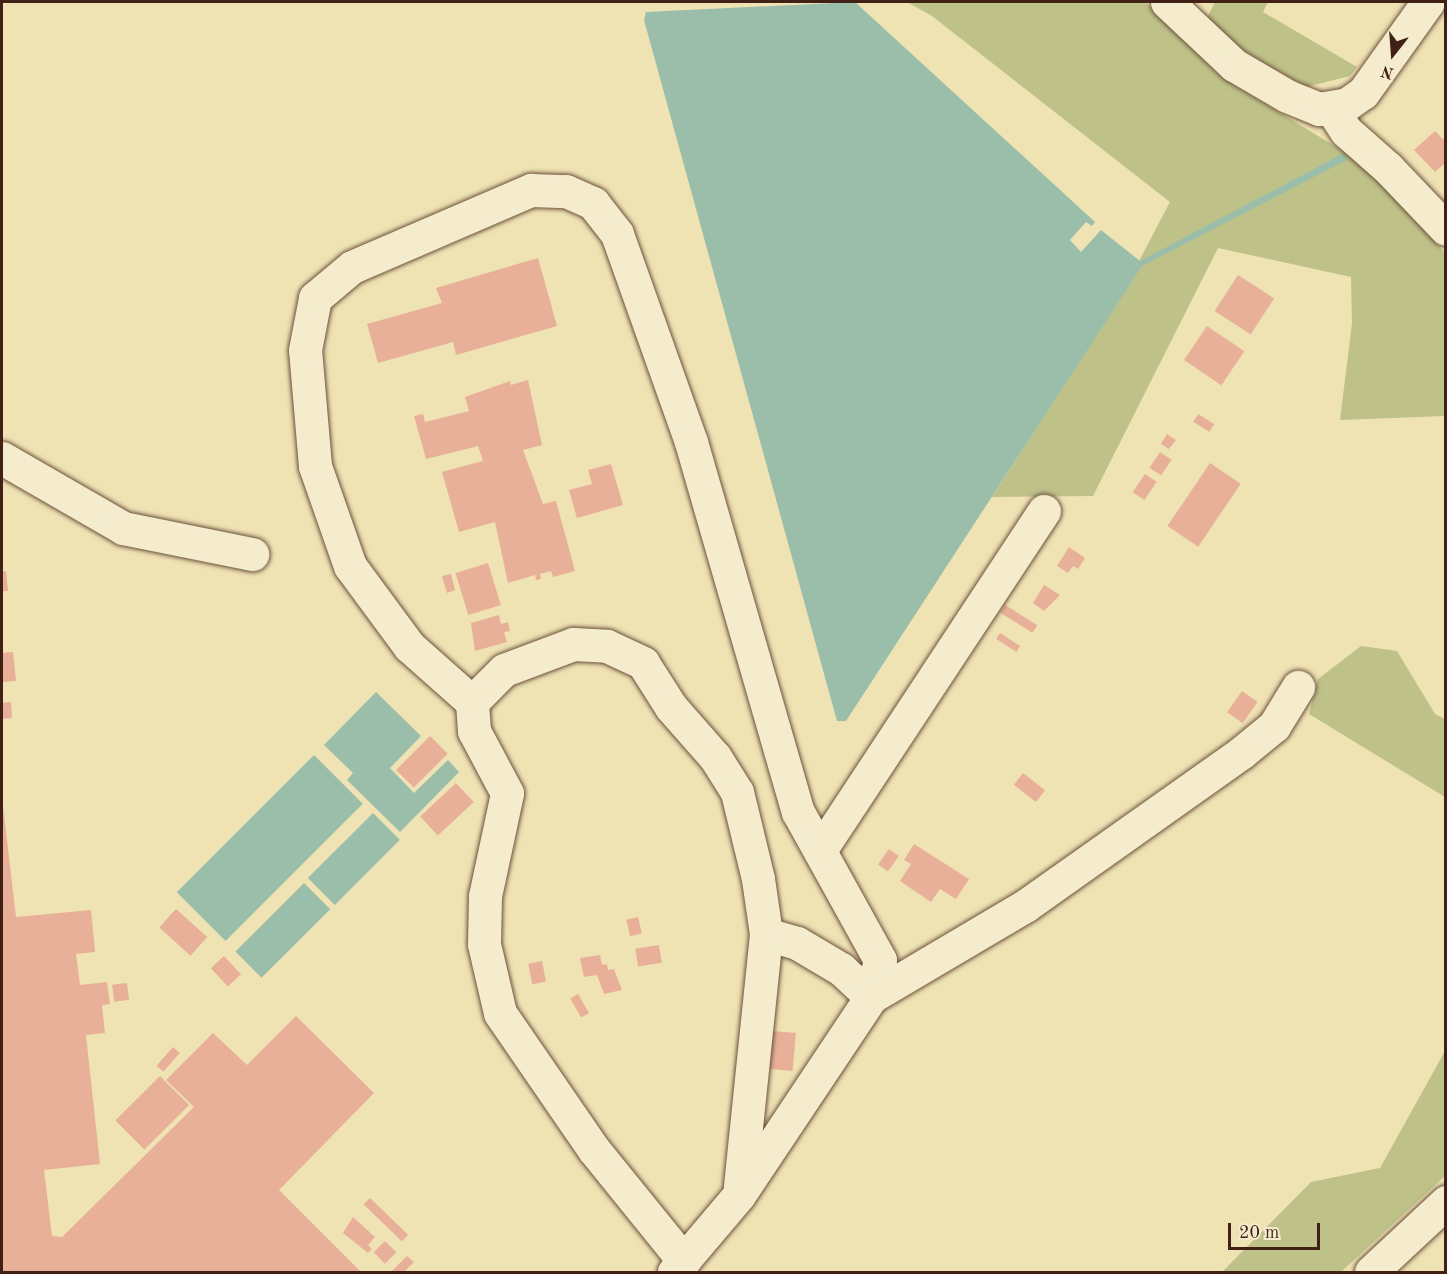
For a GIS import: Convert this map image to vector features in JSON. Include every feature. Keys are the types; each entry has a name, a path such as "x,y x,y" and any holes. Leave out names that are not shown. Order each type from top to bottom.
{"street":[{"path":"1167,2 1234,66 1304,104 1331,108 1347,104 1362,93 1428,2"},
{"path":"1331,108 1346,131 1388,168 1446,229"},
{"path":"531,190 566,191 593,203 617,234 691,442 798,812 821,849 880,960 871,997 739,1195 679,1266 594,1150 500,1013 484,944 485,905 507,793 474,731 472,702 409,646 350,566 315,466 305,350 315,298 352,267 531,190"},
{"path":"2,458 123,528 252,554"},
{"path":"821,849 1044,511"},
{"path":"472,702 504,670 573,645 607,646 643,663 671,707 716,757 737,792 758,879 766,934 739,1195"},
{"path":"871,997 1025,906 1241,753 1274,726 1298,687"},
{"path":"766,934 798,943 841,969 871,997"},
{"path":"1371,1272 1446,1202"}],"green space":[{"path":"907,2 1145,2 1221,77 1371,168 1445,253 1445,416 1340,420 1352,323 1351,277 1218,248 1093,496 992,497 1141,266 1139,261 1170,202 932,16"},
{"path":"1215,2 1268,2 1263,12 1357,67 1350,76 1306,87 1237,47 1207,18"},
{"path":"1361,646 1397,651 1435,714 1445,719 1445,797 1309,714 1318,679"},
{"path":"1445,1051 1445,1176 1341,1272 1222,1272 1311,1182 1380,1168"}],"shaded area":[{"path":"855,2 1095,222 1092,226 1086,222 1070,240 1081,252 1101,230 1140,261 1344,153 1347,160 1142,266 846,721 837,721 644,20 646,12"},
{"path":"376,692 421,736 390,768 414,793 448,760 459,772 400,832 347,780 353,773 324,745"},
{"path":"314,755 363,804 226,941 177,892"},
{"path":"373,813 400,840 335,905 308,878"},
{"path":"304,883 330,909 262,978 235,952"}],"building":[{"path":"1435,131 1446,142 1446,162 1435,172 1414,150"},
{"path":"538,258 557,326 456,355 453,342 378,363 367,324 442,303 436,288"},
{"path":"1238,275 1274,298 1251,334 1215,311"},
{"path":"1207,326 1244,351 1221,385 1184,360"},
{"path":"528,380 542,445 523,450 543,504 556,501 575,571 553,577 551,571 540,574 541,579 536,580 535,575 508,583 495,522 459,532 442,472 483,461 478,446 426,459 414,416 423,414 425,422 469,411 465,397 510,381 511,385"},
{"path":"1198,414 1214,424 1209,432 1193,422"},
{"path":"1167,434 1176,440 1169,449 1161,444"},
{"path":"1160,452 1172,460 1161,476 1149,468"},
{"path":"1210,463 1241,484 1198,547 1168,526"},
{"path":"611,464 623,505 577,518 569,490 592,484 588,470"},
{"path":"1145,474 1157,482 1144,500 1133,492"},
{"path":"1069,547 1085,558 1078,569 1073,566 1068,573 1057,566"},
{"path":"488,563 501,605 468,615 455,573"},
{"path":"6,571 8,591 2,591 2,572"},
{"path":"451,574 455,590 447,593 442,576"},
{"path":"1044,585 1060,595 1044,611 1033,603"},
{"path":"1005,605 1037,625 1032,633 1000,613"},
{"path":"499,615 501,624 508,622 510,631 504,632 507,642 475,651 471,623"},
{"path":"1000,633 1020,646 1016,652 996,639"},
{"path":"13,652 16,681 2,682 2,653"},
{"path":"1242,691 1258,702 1243,723 1227,712"},
{"path":"11,702 12,718 2,719 2,703"},
{"path":"430,736 448,754 414,788 396,770"},
{"path":"1023,773 1045,790 1036,802 1014,785"},
{"path":"456,783 474,802 438,835 420,816"},
{"path":"2,797 16,917 91,910 95,952 76,954 80,985 107,982 110,1004 102,1005 105,1033 86,1035 100,1164 44,1170 52,1236 62,1237 194,1107 166,1080 213,1033 247,1065 296,1016 374,1093 279,1190 361,1272 2,1272"},
{"path":"914,844 969,879 956,899 940,889 931,902 900,881 911,864 904,860"},
{"path":"889,849 899,856 888,871 878,865"},
{"path":"176,909 207,937 190,956 159,928"},
{"path":"638,917 642,934 630,936 626,920"},
{"path":"659,945 662,963 638,967 635,949"},
{"path":"600,955 602,965 607,964 608,970 614,969 622,990 604,994 597,975 584,977 580,958"},
{"path":"224,956 241,974 228,987 211,968"},
{"path":"542,961 546,982 532,984 528,964"},
{"path":"127,983 129,1000 114,1002 112,985"},
{"path":"578,994 589,1013 581,1018 570,998"},
{"path":"772,1031 796,1033 793,1071 769,1069"},
{"path":"173,1047 180,1053 163,1072 157,1066"},
{"path":"160,1076 189,1105 144,1150 115,1121"},
{"path":"370,1198 408,1235 402,1241 364,1204"},
{"path":"353,1217 375,1237 368,1245 372,1249 368,1253 343,1233"},
{"path":"385,1241 396,1252 385,1264 374,1252"},
{"path":"407,1256 414,1262 404,1272 391,1272"}]}
